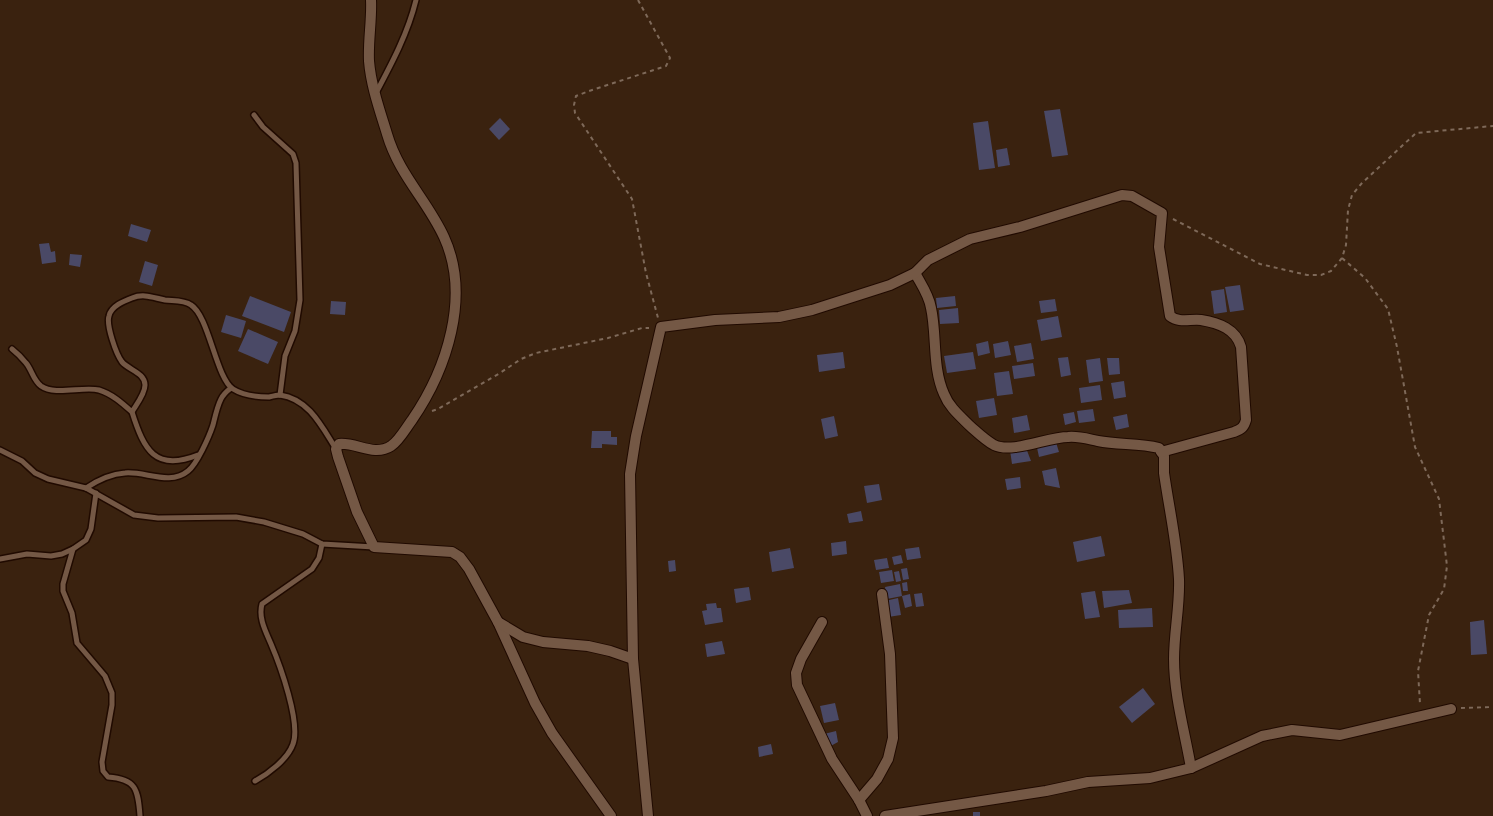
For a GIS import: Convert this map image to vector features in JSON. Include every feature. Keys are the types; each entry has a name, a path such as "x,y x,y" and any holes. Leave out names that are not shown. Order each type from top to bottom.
{"street":[{"path":"370,0 369,62 375,95 393,150 401,167 445,238 454,268 456,298 448,346 429,391 415,414 391,446 381,450 371,450 348,443 339,444 336,449 356,512 374,547 452,552 460,557 469,569 498,622 535,703 552,733 611,816"},
{"path":"648,816 633,660 630,474 636,436 661,327 715,320 779,317 812,310 869,293 915,273 928,260 970,239 1030,224 1122,195 1132,196 1162,213 1159,247 1170,316 1175,320 1200,320 1232,331 1238,338 1241,347 1245,426 1241,430 1161,452"},
{"path":"915,273 931,307 938,372 943,393 951,407 982,437 996,446 1008,447 1071,436 1099,441 1148,445 1159,448 1164,456 1165,480 1179,578 1179,611 1174,653 1176,685 1192,768"},
{"path":"859,800 877,779 888,759 894,738 890,654 882,594"},
{"path":"498,622 523,637 543,642 588,646 610,651 633,660"},
{"path":"822,622 796,673 797,685 832,759 859,800 867,816"},
{"path":"885,816 1046,791 1088,782 1150,778 1192,768 1262,736 1292,730 1340,735 1451,709"}],"lane":[{"path":"375,95 398,52 413,15 416,0"},
{"path":"254,116 263,128 293,154 296,163 300,307 295,331 285,356 280,396"},
{"path":"132,412 145,389 144,379 128,368 117,354 108,316 113,309 135,297 146,295 191,304 199,314 230,388 251,396 280,396 298,402 312,413 336,449"},
{"path":"12,349 27,364 34,377 42,386 54,390 89,388 100,390 112,396 132,412 139,435 151,453 171,462 182,461 198,455"},
{"path":"86,488 96,480 124,473 138,473 156,478 173,478 186,474 194,466 212,428 221,399 230,388"},
{"path":"0,450 22,462 35,473 48,479 86,488 134,515 158,518 209,516 245,519 264,522 303,534 322,544 374,547"},
{"path":"0,559 27,554 51,556 73,549 86,540 91,529 96,493"},
{"path":"255,781 271,772 283,759 293,745 295,729 284,676 263,624 260,610 262,604 312,569 319,558 322,544"},
{"path":"73,549 63,584 63,591 72,613 77,644 105,676 112,694 102,771 108,777 123,778 131,782 136,791 140,816"}],"path":[{"path":"415,414 438,409 500,374 521,359 536,353 608,338 642,328 661,327 646,273 632,199 575,113 574,104 576,96 588,91 666,66 670,58 638,0"},
{"path":"1162,213 1260,264 1307,275 1321,275 1331,271 1342,258 1346,245 1348,210 1352,195 1362,183 1416,133 1493,126"},
{"path":"1342,258 1365,278 1388,309 1397,346 1415,447 1439,499 1447,566 1444,589 1429,615 1418,671 1421,717"},
{"path":"1451,709 1493,707"}],"building":[{"path":"1060,109 1068,155 1052,157 1044,111"},
{"path":"500,118 510,129 499,140 489,129"},
{"path":"988,121 995,168 979,170 973,123"},
{"path":"1007,148 1010,165 998,167 996,150"},
{"path":"131,224 151,230 147,242 128,236"},
{"path":"49,243 51,252 55,251 56,262 42,264 39,244"},
{"path":"70,254 82,255 80,267 69,265"},
{"path":"145,261 158,265 152,286 139,282"},
{"path":"1240,285 1244,310 1230,312 1225,287"},
{"path":"1224,289 1227,312 1214,314 1211,291"},
{"path":"250,296 291,312 284,332 242,316"},
{"path":"955,296 956,306 937,308 936,298"},
{"path":"1055,299 1057,311 1041,313 1039,301"},
{"path":"331,301 346,302 345,315 330,314"},
{"path":"958,308 959,323 940,324 939,310"},
{"path":"226,315 246,321 241,338 221,332"},
{"path":"1058,316 1062,337 1041,341 1037,320"},
{"path":"248,329 278,342 268,364 238,351"},
{"path":"988,341 990,353 978,356 976,344"},
{"path":"1008,341 1011,355 995,358 993,344"},
{"path":"1031,343 1034,359 1017,362 1014,346"},
{"path":"843,352 845,368 819,372 817,355"},
{"path":"973,352 976,369 947,373 944,356"},
{"path":"1068,357 1071,375 1061,377 1058,358"},
{"path":"1100,358 1103,381 1089,383 1086,360"},
{"path":"1107,358 1119,358 1120,374 1109,375"},
{"path":"1033,363 1035,376 1014,379 1012,366"},
{"path":"1009,371 1013,394 997,396 994,373"},
{"path":"1124,381 1126,397 1114,399 1111,383"},
{"path":"1100,385 1102,400 1081,403 1079,388"},
{"path":"994,398 997,415 979,418 976,401"},
{"path":"1093,409 1095,421 1079,423 1077,411"},
{"path":"1074,412 1076,422 1065,425 1063,414"},
{"path":"1127,414 1129,427 1116,430 1113,417"},
{"path":"1027,415 1030,430 1014,433 1012,418"},
{"path":"834,416 838,436 825,439 821,419"},
{"path":"592,431 611,431 611,437 617,437 617,445 602,444 602,448 591,448"},
{"path":"1055,439 1059,452 1039,457 1036,443"},
{"path":"1026,448 1031,461 1012,464 1010,450"},
{"path":"1056,468 1060,488 1045,485 1042,471"},
{"path":"1020,477 1021,488 1007,490 1005,479"},
{"path":"879,484 882,500 867,503 864,486"},
{"path":"861,511 863,521 849,523 847,514"},
{"path":"1101,536 1105,556 1077,562 1073,542"},
{"path":"846,541 847,554 832,556 831,543"},
{"path":"919,547 921,558 907,560 905,549"},
{"path":"790,548 794,568 772,572 769,552"},
{"path":"901,555 903,563 894,565 892,557"},
{"path":"887,558 889,568 876,570 874,560"},
{"path":"675,560 676,571 669,572 668,561"},
{"path":"907,568 909,579 903,580 901,569"},
{"path":"892,570 894,581 881,583 879,572"},
{"path":"899,571 901,581 896,582 894,572"},
{"path":"907,582 908,591 903,591 902,583"},
{"path":"900,584 902,596 887,599 885,587"},
{"path":"749,587 751,600 736,603 734,589"},
{"path":"1129,590 1132,603 1104,608 1102,591"},
{"path":"1095,591 1100,617 1085,619 1081,593"},
{"path":"922,593 924,606 916,607 914,594"},
{"path":"910,594 912,606 905,608 902,596"},
{"path":"898,598 901,615 888,617 885,601"},
{"path":"716,603 717,608 721,608 723,622 705,625 702,611 707,610 706,604"},
{"path":"1152,608 1153,627 1119,628 1118,610"},
{"path":"1484,620 1487,654 1471,655 1470,622"},
{"path":"722,641 725,654 707,657 705,644"},
{"path":"1143,688 1155,704 1132,723 1119,707"},
{"path":"835,703 839,720 824,723 820,706"},
{"path":"836,731 838,742 827,748 824,734"},
{"path":"771,744 773,754 759,757 758,747"},
{"path":"973,812 980,812 980,816 973,816"}]}
